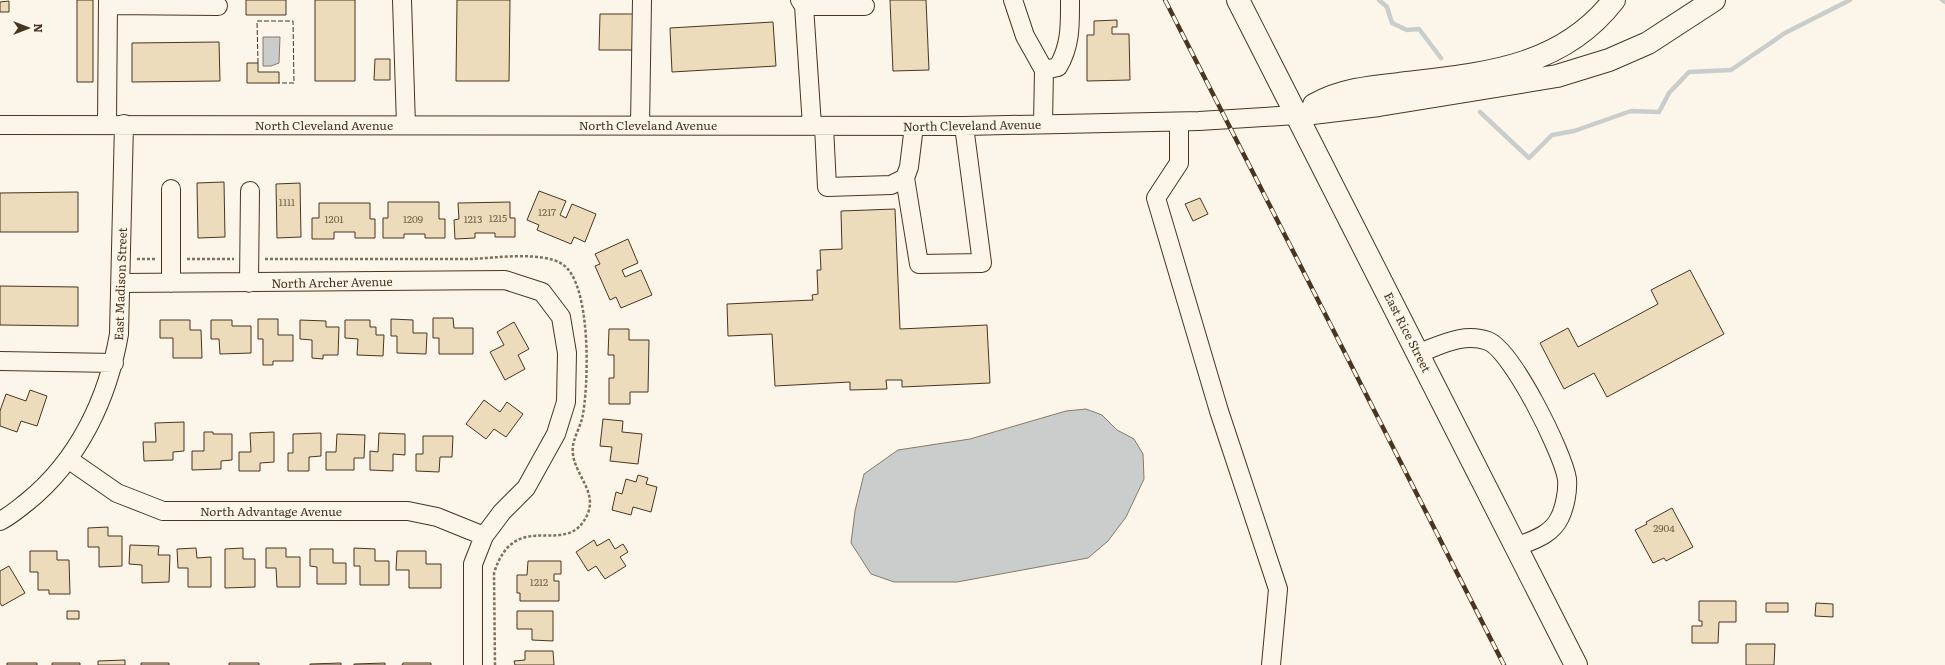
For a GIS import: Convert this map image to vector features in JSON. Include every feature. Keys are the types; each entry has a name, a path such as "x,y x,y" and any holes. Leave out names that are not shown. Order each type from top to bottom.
{"main road":[{"name":"East Rice Street","path":"1238,0 1419,353 1576,665"},
{"path":"1296,114 1324,99 1353,90 1491,71 1521,64 1551,52 1586,30 1604,13 1614,0"},
{"path":"1296,114 1387,104 1557,76 1609,60 1648,43 1714,0"}],"street":[{"path":"402,0 406,125"},
{"path":"640,125 642,0"},
{"path":"1013,0 1025,36 1044,70 1043,124"},
{"path":"1044,70 1058,67 1064,57 1070,36 1070,0"},
{"path":"108,3 218,6"},
{"name":"East Madison Street","path":"0,521 9,517 43,489 68,459 90,424 104,394 114,363 119,334 122,259 108,3"},
{"path":"865,6 802,3 827,187 891,184 905,178"},
{"name":"North Cleveland Avenue","path":"0,125 964,126 1179,122 1296,114"},
{"path":"1179,122 1179,163 1156,198 1219,412 1278,589 1271,665"},
{"path":"914,126 909,167 905,178 919,264 982,264 964,126"},
{"path":"171,188 171,283"},
{"path":"249,283 250,191"},
{"name":"North Archer Avenue","path":"121,283 505,280 542,292 561,317 567,353 566,402 556,434 526,488 502,512 484,536"},
{"path":"1419,353 1461,338 1474,338 1490,341 1503,352 1522,378 1562,461 1567,479 1566,495 1561,517 1554,527 1540,538 1516,547"},
{"path":"0,361 114,363"},
{"name":"North Advantage Avenue","path":"68,459 117,492 163,510 408,511 437,517 484,536"},
{"path":"473,665 473,564 484,536"}],"path":[{"path":"122,259 492,258 527,256 548,258 563,264 575,278 584,308 588,354 584,408 582,420 574,443 572,458 587,487 590,505 579,526 571,531 558,536 538,535 517,539 507,547 498,559 494,573 495,665"}],"shaded area":[{"path":"263,37 280,37 279,63 271,66 263,66"},
{"path":"1086,409 1102,415 1117,430 1134,439 1143,454 1144,479 1126,517 1108,541 1088,558 957,582 894,582 871,574 851,543 855,511 864,474 898,450 970,439 1066,411"}],"building":[{"path":"77,0 93,0 93,82 77,82"},
{"path":"246,0 286,0 286,15 246,15"},
{"path":"315,0 355,0 355,81 315,81"},
{"path":"457,0 510,0 509,81 456,81"},
{"path":"890,0 926,0 929,70 893,71"},
{"path":"9,1 9,12 0,12 0,2"},
{"path":"600,14 637,14 636,50 599,50"},
{"path":"1117,20 1117,27 1112,27 1112,34 1129,34 1130,80 1087,81 1087,35 1094,35 1094,21"},
{"path":"773,22 776,66 672,72 670,28"},
{"path":"219,42 220,81 132,82 132,43"},
{"path":"375,59 390,59 390,80 374,80"},
{"path":"247,63 258,63 258,72 279,72 279,83 247,83"},
{"path":"224,182 225,237 198,238 197,183"},
{"path":"300,183 301,237 277,238 276,184"},
{"path":"539,191 566,201 560,215 566,218 572,204 596,214 585,242 574,237 571,244 537,230 539,225 527,220"},
{"path":"78,192 78,232 0,232 0,193"},
{"path":"1200,198 1208,214 1193,221 1185,204"},
{"path":"388,202 439,202 439,219 445,219 445,238 425,238 425,234 404,234 404,238 383,238 383,218 388,218"},
{"path":"510,202 510,218 515,218 515,237 495,237 495,233 475,233 475,238 455,239 454,220 459,219 458,203"},
{"path":"319,203 370,203 370,219 375,219 375,238 355,238 355,232 334,232 334,239 312,239 312,218 319,218"},
{"path":"895,209 900,329 987,325 990,383 902,387 902,380 886,380 887,389 850,390 850,382 775,386 772,334 728,336 727,304 813,300 812,295 818,294 817,270 821,270 820,250 842,249 841,211"},
{"path":"628,239 638,263 622,270 625,277 641,270 652,295 621,308 616,297 610,300 595,266 600,264 595,254"},
{"path":"1690,270 1724,334 1607,397 1594,373 1564,389 1540,343 1568,328 1578,347 1658,304 1651,290"},
{"path":"0,286 78,287 78,326 0,325"},
{"path":"433,318 453,318 454,328 473,328 473,354 439,354 439,338 433,338"},
{"path":"258,319 278,319 278,335 293,335 293,361 273,361 273,365 263,365 263,339 258,339"},
{"path":"391,319 413,320 413,333 427,333 426,354 397,353 397,336 391,336"},
{"path":"160,320 190,320 190,330 201,330 202,358 173,358 173,338 160,338"},
{"path":"211,320 232,320 232,326 251,326 251,353 220,354 219,339 211,339"},
{"path":"300,320 326,321 326,327 339,327 338,355 323,355 323,359 312,358 312,340 300,339"},
{"path":"345,320 370,320 370,327 376,327 376,335 384,335 383,356 357,355 358,339 345,338"},
{"path":"514,322 529,349 518,355 525,369 505,380 490,352 504,345 497,332"},
{"path":"609,329 629,329 629,340 649,340 648,392 630,392 630,404 609,404 609,378 614,378 614,355 608,355"},
{"path":"30,390 47,396 37,426 21,421 17,432 0,426 0,411 6,394 26,401"},
{"path":"484,400 500,412 507,402 523,414 506,437 494,429 486,439 466,424"},
{"path":"603,419 623,421 622,432 642,434 638,464 610,461 612,447 600,446"},
{"path":"184,422 184,451 173,452 173,460 144,461 143,442 156,442 155,423"},
{"path":"204,432 213,432 213,434 232,434 232,460 221,461 221,469 192,470 192,451 204,451"},
{"path":"274,432 274,462 260,463 260,471 239,471 239,452 251,452 250,433"},
{"path":"321,433 321,456 309,457 309,471 288,471 288,453 293,453 293,434"},
{"path":"379,433 405,434 405,455 393,454 393,471 370,470 370,451 378,452"},
{"path":"337,434 365,435 364,458 354,458 354,470 326,470 326,452 336,452"},
{"path":"423,436 453,436 452,457 440,457 439,472 416,471 416,454 423,454"},
{"path":"638,475 648,478 646,484 657,487 651,512 633,507 631,515 612,510 616,492 622,494 626,479 636,482"},
{"path":"1672,508 1693,547 1666,561 1664,558 1653,563 1635,530 1647,524 1646,522"},
{"path":"108,527 108,536 122,536 122,566 99,567 99,547 88,547 88,528"},
{"path":"609,539 615,549 623,544 628,552 620,557 626,566 605,579 596,566 588,571 576,552 594,540 597,546"},
{"path":"130,545 159,546 158,555 170,555 169,582 142,583 142,565 129,564"},
{"path":"196,548 197,558 211,557 211,587 188,587 188,568 178,568 177,549"},
{"path":"243,548 243,559 255,559 255,587 225,588 225,549"},
{"path":"266,548 286,548 286,557 300,557 300,587 277,587 276,568 266,568"},
{"path":"354,548 375,549 375,561 389,561 389,585 360,585 360,566 354,566"},
{"path":"310,549 333,549 333,563 346,563 346,584 317,584 317,567 310,566"},
{"path":"30,551 57,551 57,560 69,560 70,594 49,594 49,590 38,590 38,572 30,572"},
{"path":"397,551 426,551 426,564 441,564 441,588 409,588 409,570 396,570"},
{"path":"528,561 561,561 561,574 554,574 554,581 559,581 559,601 520,601 520,593 517,593 517,575 527,575"},
{"path":"9,566 25,593 2,606 0,603 0,571"},
{"path":"1699,601 1736,601 1736,622 1719,622 1718,643 1692,643 1692,626 1702,626 1702,621 1699,621"},
{"path":"1766,603 1788,603 1788,612 1766,612"},
{"path":"1816,603 1833,604 1833,617 1815,616"},
{"path":"67,611 79,611 79,619 67,619"},
{"path":"517,611 553,611 553,641 532,640 532,629 517,629"},
{"path":"1746,644 1775,644 1774,665 1746,665"},
{"path":"525,651 553,651 554,665 515,665 514,661 525,660"},
{"path":"125,660 125,665 98,665 98,661"},
{"path":"7,663 37,663 37,665 7,665"},
{"path":"52,663 80,663 80,665 52,665"},
{"path":"141,663 169,663 169,665 141,665"},
{"path":"229,663 259,663 259,665 229,665"},
{"path":"341,663 341,665 310,665 310,664"},
{"path":"385,663 385,665 354,665 354,664"},
{"path":"403,663 431,663 431,665 402,665"}],"waterway":[{"path":"1379,0 1387,7 1392,23 1407,30 1419,29 1441,58"},
{"path":"1480,112 1529,158 1552,135 1574,131 1631,111 1659,112 1669,93 1689,72 1731,70 1785,33 1850,0"}],"railway":[{"path":"1165,0 1504,665"}],"fence":[{"path":"258,63 257,21 293,21 294,83 279,83"}]}
